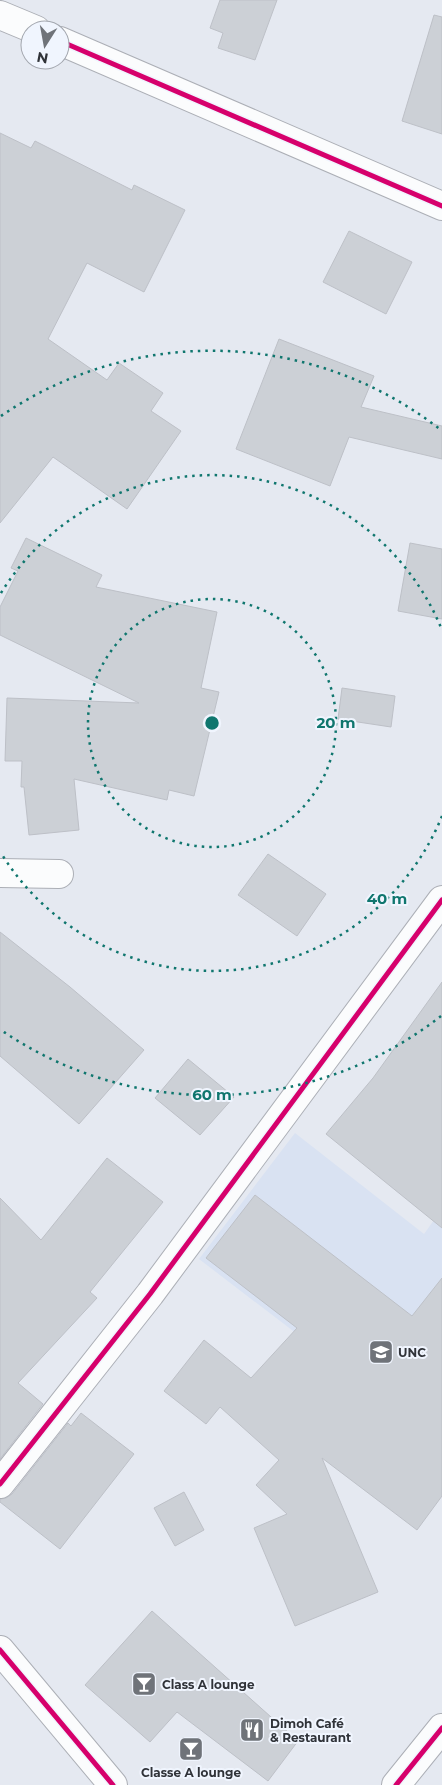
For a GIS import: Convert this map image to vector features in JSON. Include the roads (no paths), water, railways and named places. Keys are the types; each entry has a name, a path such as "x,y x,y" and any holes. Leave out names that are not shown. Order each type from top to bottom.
{"street":[{"path":"0,15 20,23"},
{"path":"70,45 442,206"},
{"path":"0,873 58,874"},
{"path":"0,1484 150,1294 442,900"},
{"path":"0,1650 113,1785"},
{"path":"396,1785 442,1728"}],"place":[{"name":"UNC","path":"381,1352"},
{"name":"Class A lounge","path":"144,1684"},
{"name":"Dimoh Café & Restaurant","path":"252,1730"},
{"name":"Classe A lounge","path":"191,1749"}]}
